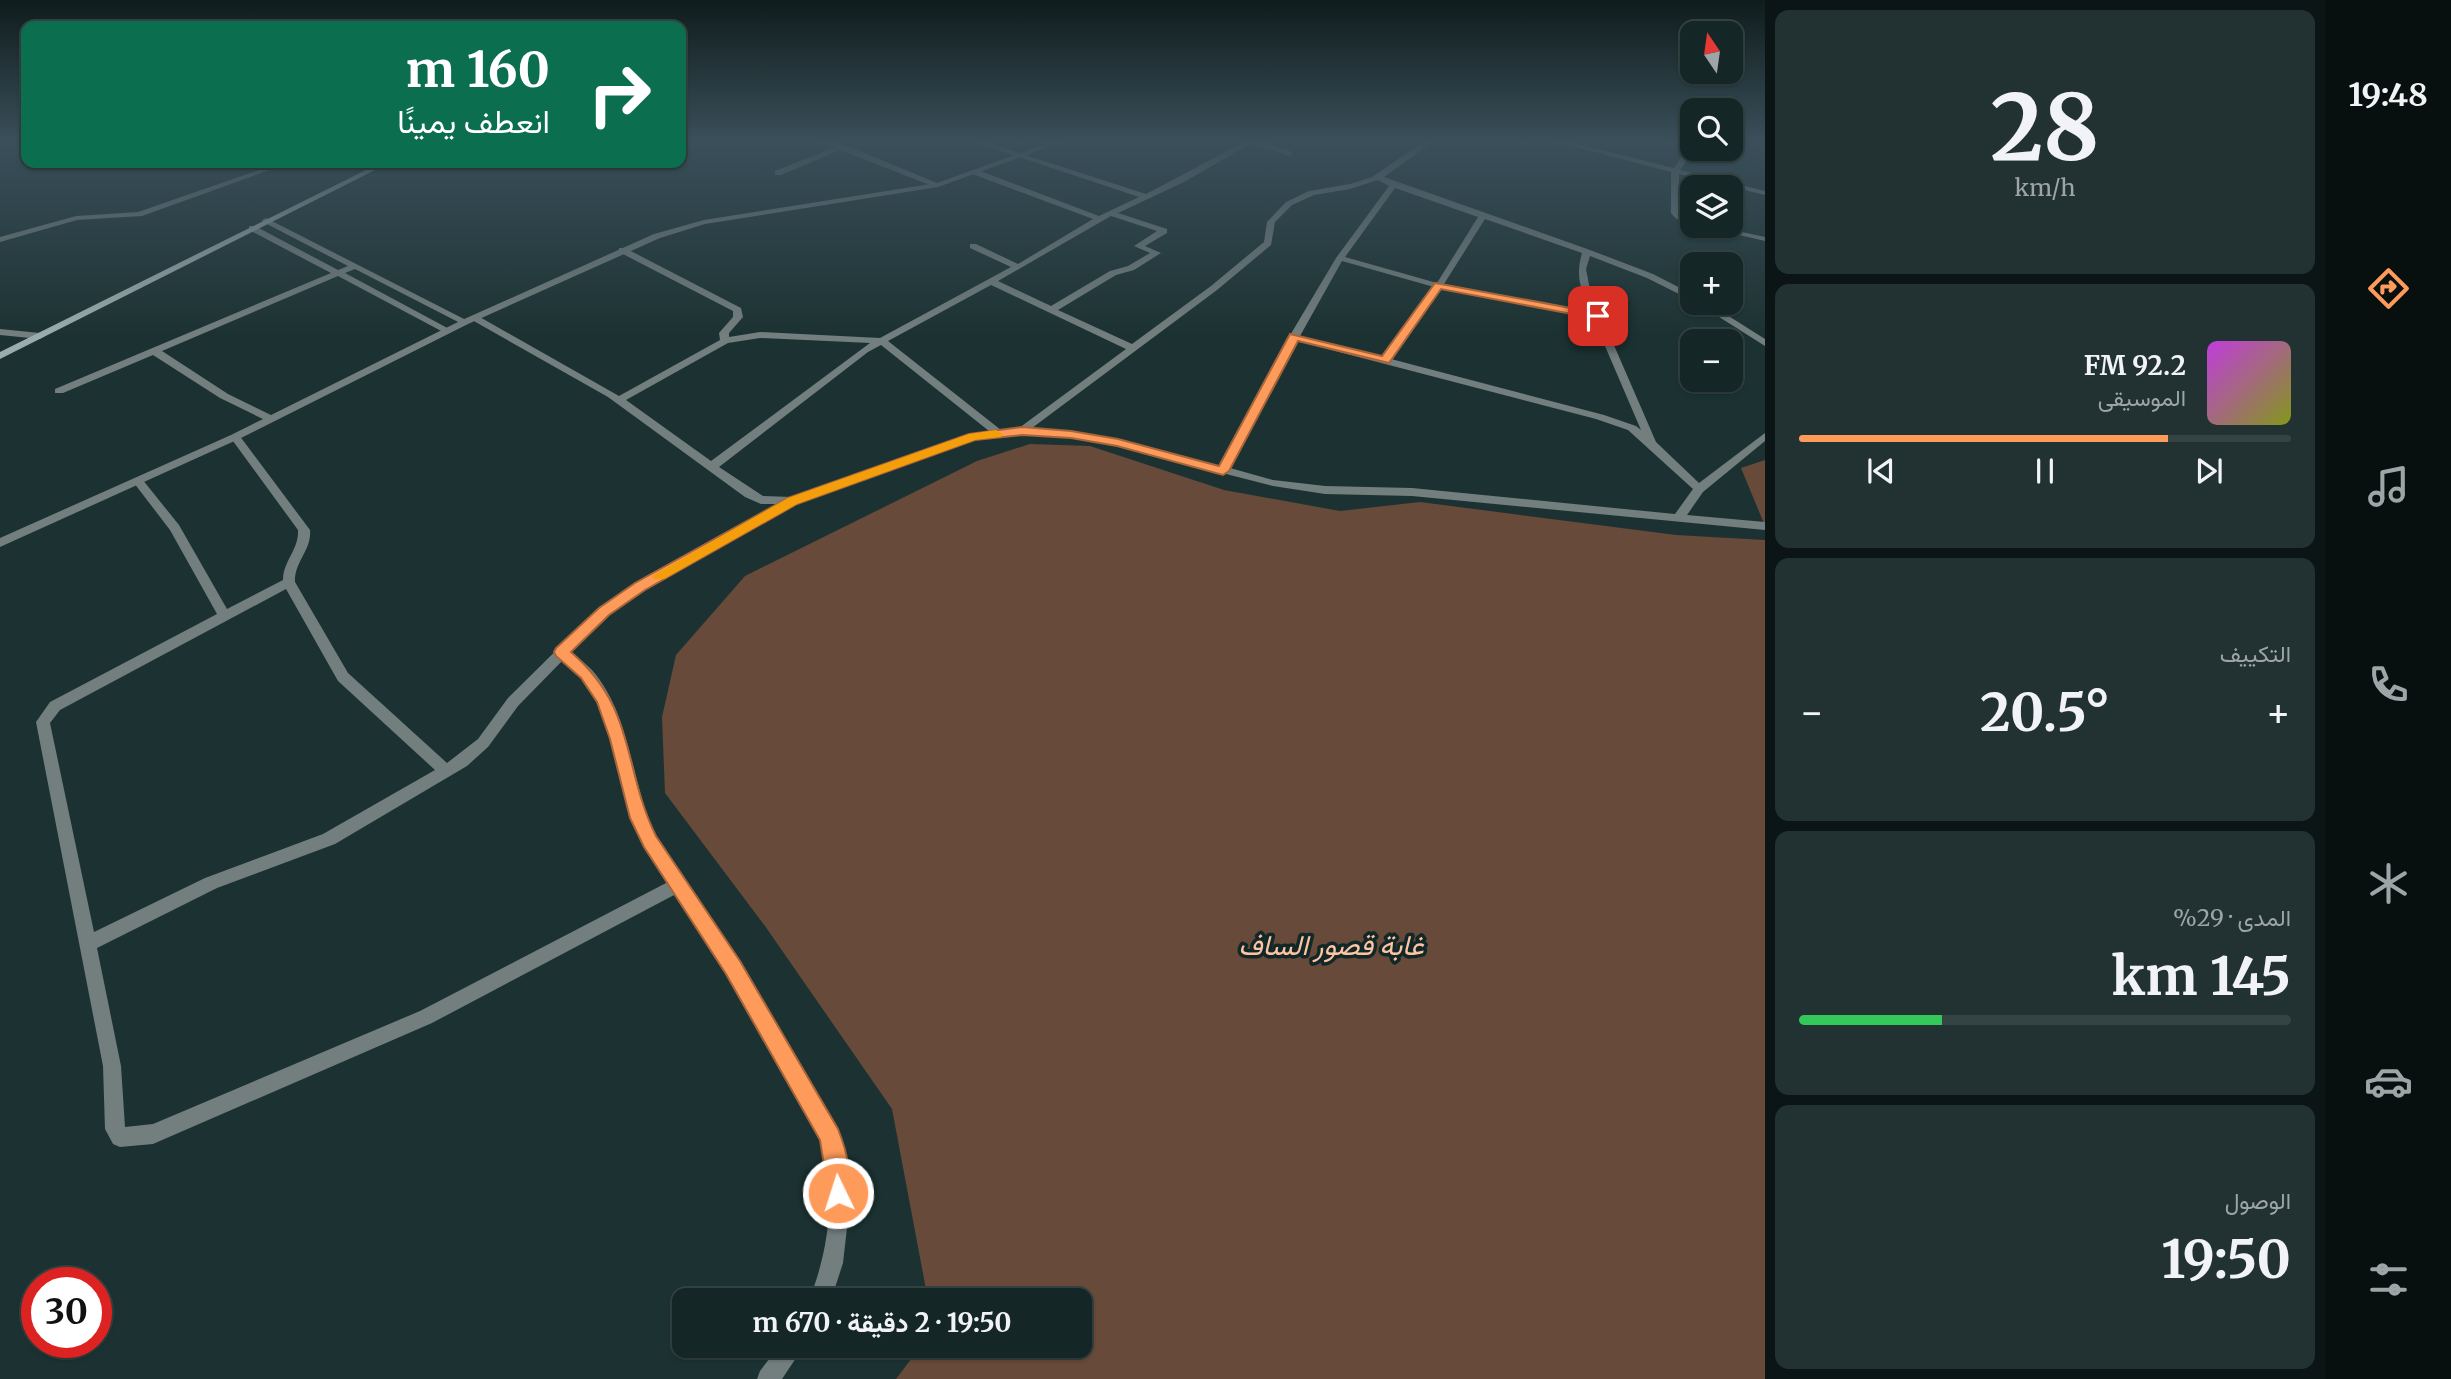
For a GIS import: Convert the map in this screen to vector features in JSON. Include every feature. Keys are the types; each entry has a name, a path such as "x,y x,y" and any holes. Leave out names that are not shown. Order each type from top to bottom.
{"main road":[{"path":"0,356 294,206"}],"street":[{"path":"0,240 76,218 139,214 161,206"},
{"path":"0,543 235,437 470,320 622,250 692,225 806,206"},
{"path":"1066,206 1099,219"},
{"path":"711,467 865,350 992,282 1099,219 1128,206"},
{"path":"1022,431 1214,288 1268,243 1271,223 1284,206"},
{"path":"1223,471 1294,337 1340,258 1377,206"},
{"path":"1455,206 1587,252 1650,276 1680,291"},
{"path":"1051,310 1113,273 1131,268 1157,253 1138,246 1164,231 1112,214"},
{"path":"1385,360 1439,286 1483,216"},
{"path":"266,220 355,266 470,320 619,400 711,467 761,499 793,501"},
{"path":"252,228 448,331"},
{"path":"1743,234 1765,239"},
{"path":"972,246 1018,267"},
{"path":"622,250 738,310 738,317 724,333 725,341"},
{"path":"1587,252 1582,269 1586,290 1651,443"},
{"path":"1340,258 1439,286 1598,316"},
{"path":"59,391 355,266"},
{"path":"992,282 1132,348"},
{"path":"1721,315 1765,343"},
{"path":"0,332 40,336"},
{"path":"619,400 725,341 760,335 882,341 999,434"},
{"path":"1294,337 1600,417 1632,428 1699,489"},
{"path":"153,350 224,396 271,419"},
{"path":"88,944 211,883 329,839 462,762 483,743 513,702 562,652 604,611 640,586 793,501 974,436 1022,431 1071,434 1118,443 1273,483 1325,489 1412,492 1765,526"},
{"path":"1679,517 1699,489 1765,436"},
{"path":"235,437 304,530 305,547 291,568 289,582 343,677 445,771"},
{"path":"138,481 175,528 225,616"},
{"path":"289,582 55,706 43,722 112,1066 115,1129 120,1137 153,1134 426,1017 678,884"},
{"path":"562,652 587,674 604,700 619,739 639,818 650,841 733,967 830,1137 835,1154 838,1193 836,1236 826,1288"},
{"path":"768,1379 784,1358"}],"green space":[{"name":"غابة قصور الساف","path":"1030,444 1090,446 1224,490 1340,511 1420,502 1676,535 1765,540 1765,1379 896,1379 912,1358 1092,1358 1092,1288 926,1288 892,1109 765,926 665,793 662,717 676,655 745,576 977,461"},
{"path":"1765,460 1765,526 1741,468"}],"slow traffic":[{"path":"659,576 793,501 974,436 996,434"}],"route":[{"path":"838,1193 835,1154 830,1137 733,967 650,841 639,818 619,739 604,700 587,674 562,652 604,611 640,586 793,501 974,436 1022,431 1071,434 1118,443 1223,471 1294,337 1385,360 1439,286 1598,316"}]}
